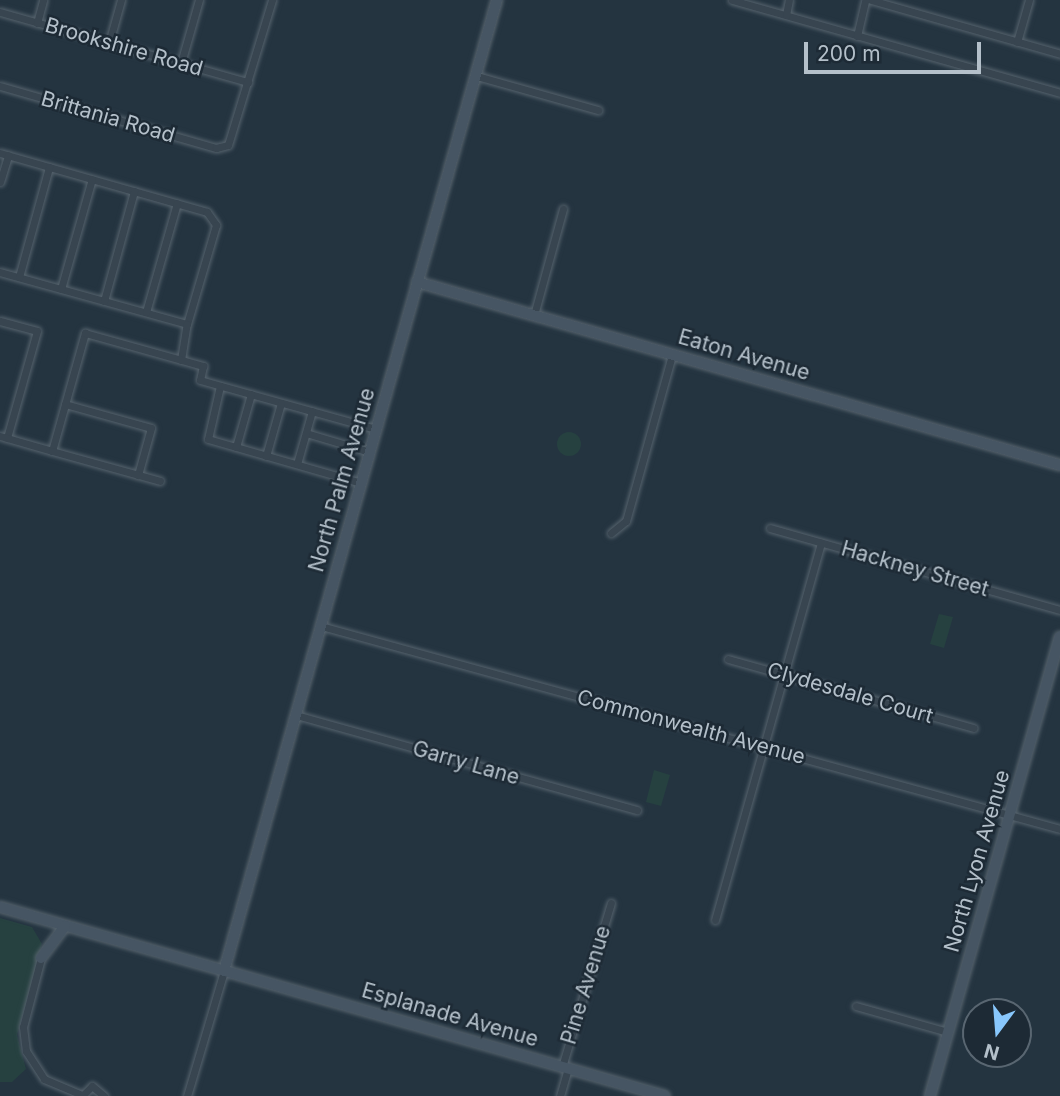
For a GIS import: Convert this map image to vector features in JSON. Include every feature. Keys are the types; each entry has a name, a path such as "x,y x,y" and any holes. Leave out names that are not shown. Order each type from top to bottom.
{"street":[{"path":"37,23 43,0"},
{"path":"109,43 121,0"},
{"path":"181,63 199,0"},
{"path":"248,82 272,0"},
{"name":"North Palm Avenue","path":"224,971 497,0"},
{"path":"732,0 1060,93"},
{"path":"786,15 789,0"},
{"path":"857,36 868,0 1060,54"},
{"path":"1017,42 1029,0"},
{"name":"Brookshire Road","path":"0,12 248,82"},
{"path":"477,76 598,110"},
{"name":"Brittania Road","path":"0,86 216,148 228,145 248,82"},
{"path":"0,183 4,154 177,203 216,217 187,324 181,360"},
{"path":"19,277 49,167"},
{"path":"61,289 92,179"},
{"path":"104,301 134,191"},
{"path":"146,312 177,203"},
{"path":"534,315 563,209"},
{"path":"0,272 187,324"},
{"name":"Eaton Avenue","path":"417,282 1060,465"},
{"path":"0,321 37,331 4,437 160,481"},
{"path":"52,451 85,333 203,366 200,380 376,429"},
{"path":"611,534 626,521 672,355"},
{"path":"220,386 206,436 361,483"},
{"path":"236,447 251,394"},
{"path":"266,456 281,402"},
{"path":"65,404 151,428 138,475"},
{"path":"297,464 312,411"},
{"path":"306,433 370,452"},
{"name":"Hackney Street","path":"770,528 1060,610"},
{"path":"715,920 821,543"},
{"name":"Commonwealth Avenue","path":"321,626 1060,829"},
{"name":"North Lyon Avenue","path":"930,1096 1060,636"},
{"name":"Clydesdale Court","path":"728,659 973,728"},
{"name":"Garry Lane","path":"296,715 637,810"},
{"name":"Pine Avenue","path":"560,1096 565,1068 611,903"},
{"name":"Esplanade Avenue","path":"0,907 665,1096"},
{"path":"51,922 23,1027 26,1051 44,1079 82,1095 92,1086 104,1096"},
{"path":"41,958 65,926"},
{"path":"187,1096 224,971"},
{"path":"856,1006 948,1032"}],"green space":[{"path":"569,432 580,439 581,444 574,455 569,456 558,449 557,444 564,433"},
{"path":"939,614 953,617 944,648 930,644"},
{"path":"654,770 670,775 661,806 646,802"},
{"path":"0,918 32,927 42,944 17,1035 26,1069 12,1082 0,1082"}]}
